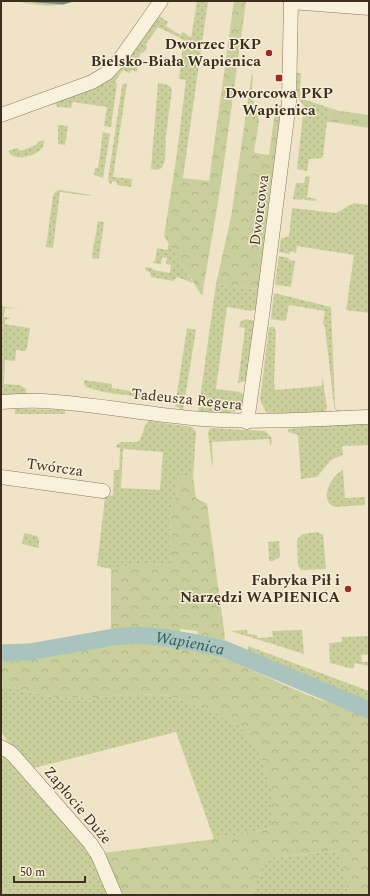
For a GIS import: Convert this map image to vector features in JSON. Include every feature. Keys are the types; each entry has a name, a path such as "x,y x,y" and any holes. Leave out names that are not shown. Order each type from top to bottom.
{"street":[{"path":"1,115 92,82 106,73 120,59 161,1"},
{"path":"291,1 369,8"},
{"name":"Dworcowa","path":"247,422 289,102 291,1"},
{"name":"Tadeusza Regera","path":"1,402 60,402 201,419 247,422 277,422 369,416"},
{"name":"Twórcza","path":"1,477 103,491"},
{"name":"Zapłocie Duże","path":"1,747 15,757 90,843 98,855 115,895"}],"green space":[{"path":"15,1 78,1 61,5 46,6"},
{"path":"197,1 208,1 186,156 177,153 186,80 179,78 184,40 158,27 146,44 147,48 140,54 137,72 132,70 129,73 123,70 115,82 117,84 111,127 104,126 107,107 73,102 71,108 57,107 56,104 52,105 53,101 93,87 159,16 168,22 166,26 180,35 183,32 191,38"},
{"path":"234,1 246,1 221,184 202,296 164,236 177,153 186,156 183,178 209,181"},
{"path":"252,73 253,100 259,119 258,129 250,121 245,120"},
{"path":"297,73 301,73 300,98 330,108 328,117 331,122 327,122 323,156 322,158 309,159 307,171 297,169 304,107 297,94"},
{"path":"127,83 113,177 132,179 131,187 117,185 117,182 112,181 112,184 110,184 108,179 122,86 123,84"},
{"path":"158,83 168,85 172,90 166,135 165,160 162,168 157,170 151,169"},
{"path":"280,105 283,107 259,287 253,289 216,284 231,217 245,120 250,121 258,129 254,151 255,153 269,155 275,110 276,106"},
{"path":"330,108 369,115 369,128 331,122 328,117"},
{"path":"58,125 68,126 65,145 58,144"},
{"path":"103,132 110,134 103,178 94,175 95,168 98,168"},
{"path":"44,140 44,145 39,151 28,156 12,156 8,151 17,148 21,151"},
{"path":"306,176 310,177 307,197 316,199 316,201 305,200 302,198 302,200 293,199 296,183 304,183"},
{"path":"60,190 91,196 60,192 53,248 46,247 53,196 55,192"},
{"path":"354,203 369,205 369,313 346,310 354,255 297,246 296,253 290,251 290,254 279,252 281,239 289,236 292,208 336,213"},
{"path":"98,221 104,223 99,258 93,259 92,256"},
{"path":"169,243 193,283 177,277 173,281 151,277 150,272 146,271 145,267 170,273 171,265 166,264 167,258 162,257 161,264 153,263 155,261 157,248 167,250"},
{"path":"279,256 295,261 291,287 276,285 275,283"},
{"path":"216,284 253,289 259,287 256,305 259,305 256,309 251,311 227,307 216,389 240,392 245,397 243,404 239,409 226,414 198,413"},
{"path":"274,293 331,307 335,407 337,410 341,411 338,412 334,406 325,327 323,323 325,311 289,305 286,320 271,319"},
{"path":"1,306 19,309 5,308 4,317 11,318 5,320 5,324 30,328 27,348 25,351 16,350 15,361 5,360 4,384 20,385 26,389 26,393 91,400 1,397"},
{"path":"246,319 255,321 246,381 238,383 245,328 239,327 240,322"},
{"path":"269,327 274,327 276,332 275,390 322,386 322,379 327,408 324,413 268,416 260,400"},
{"path":"187,328 196,330 183,410 175,406"},
{"path":"84,380 112,384 112,388 157,396 155,399 103,392 86,387"},
{"path":"15,409 65,410 65,414 15,414"},
{"path":"149,421 192,427 196,432 193,478 179,476 177,494 170,509 171,566 144,563 111,569 97,566 105,497 113,495 114,470 119,470 120,448 116,447 121,442 138,442","holes":["123,449 163,452 160,490 121,488"]},
{"path":"369,423 369,445 342,446 343,455 331,460 317,477 301,479 298,435 288,432 288,429"},
{"path":"210,428 265,431 271,437 272,443 270,446 269,439 212,442 212,465 208,433"},
{"path":"343,470 345,498 365,497 365,505 334,507 329,503 327,499 328,487 335,477"},
{"path":"179,476 193,478 196,498 207,504 225,637 224,643 198,635 197,631 180,629 181,634 136,628 111,632 111,569 144,563 171,566 170,509 177,494"},
{"path":"318,532 323,534 326,569 301,570 298,566 297,539 303,534"},
{"path":"24,533 37,536 39,539 39,548 22,544"},
{"path":"279,541 280,557 273,561 269,561 268,542"},
{"path":"247,630 248,634 257,635 258,638 273,637 272,631 302,630 304,654 231,631"},
{"path":"369,636 369,654 361,655 362,662 369,662 369,666 355,663 353,669 330,663 329,643 342,642 342,637"},
{"path":"132,640 157,641 202,650 244,666 323,701 347,705 369,715 369,895 349,895 339,850 267,859 250,895 120,895 103,853 208,840 271,828 271,790 261,756 240,726 191,703 171,696 139,694 83,698 56,697 1,686 1,657 34,656 105,643"},
{"path":"248,646 369,691 369,705 247,652"},
{"path":"1,686 56,697 83,698 139,694 171,696 191,703 240,726 261,756 271,790 271,828 214,839 176,732 30,769 1,731"},
{"path":"1,753 11,761 91,852 108,895 1,895"},
{"path":"340,850 349,895 250,895 267,859"}],"waterway":[{"path":"36,1 63,3 70,1"},
{"name":"Wapienica","path":"1,653 29,652 114,637 137,635 161,637 224,649 369,710"}],"place":[{"name":"Dworzec PKP Bielsko-Biała Wapienica","path":"269,53"},
{"name":"Dworcowa PKP Wapienica","path":"279,78"},
{"name":"Fabryka Pił i Narzędzi WAPIENICA","path":"348,589"}]}
